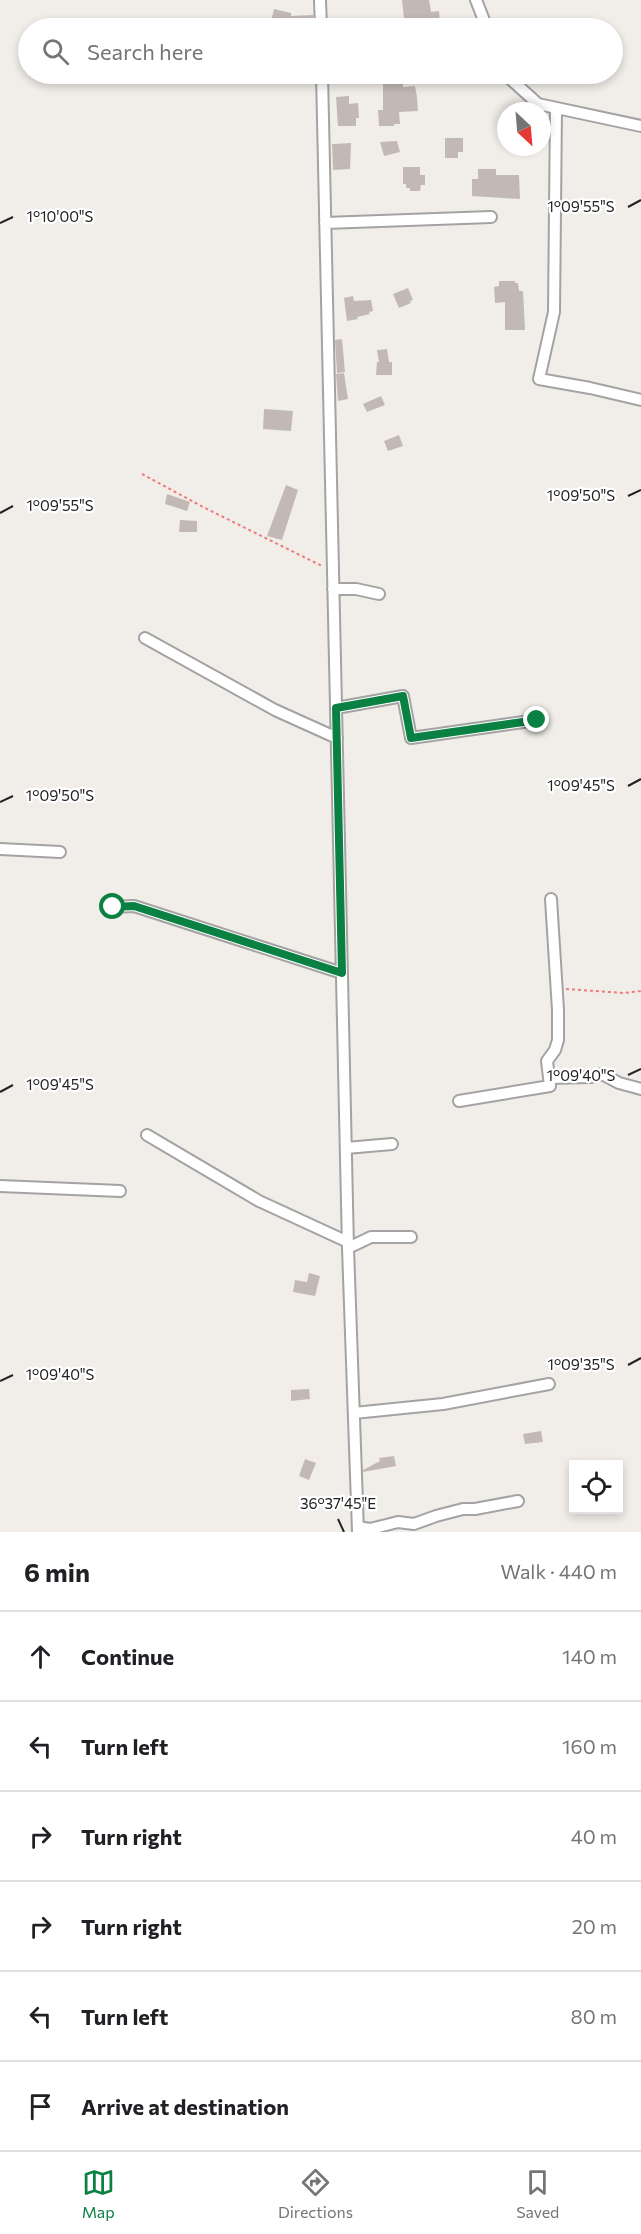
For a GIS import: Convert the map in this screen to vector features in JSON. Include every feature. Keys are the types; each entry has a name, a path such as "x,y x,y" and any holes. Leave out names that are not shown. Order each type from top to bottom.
{"street":[{"path":"320,0 321,18"},
{"path":"476,0 483,18"},
{"path":"322,84 348,1245 358,1530 398,1522 414,1524 463,1509 518,1501"},
{"path":"516,84 538,104 641,126"},
{"path":"556,108 554,312 540,379 641,400"},
{"path":"325,223 491,217"},
{"path":"333,589 356,589 379,594"},
{"path":"145,638 275,710 337,738"},
{"path":"336,708 403,696 411,738 537,720"},
{"path":"0,849 60,852"},
{"path":"459,1101 550,1086 547,1061 555,1050 558,1040 557,988 550,899"},
{"path":"113,907 134,906 342,973"},
{"path":"549,1078 591,1077 602,1074 619,1083 641,1089"},
{"path":"147,1136 259,1201 348,1245 371,1237 411,1237"},
{"path":"346,1148 392,1144"},
{"path":"0,1186 120,1191"},
{"path":"354,1413 443,1404 549,1384"}],"path":[{"path":"142,474 333,571"},
{"path":"557,988 624,993 641,991"}],"building":[{"path":"402,0 429,0 431,12 439,11 440,18 404,18"},
{"path":"274,9 291,13 291,16 313,15 313,18 272,18"},
{"path":"383,84 415,86 418,111 399,112 400,124 379,126 378,110 383,110"},
{"path":"349,96 349,104 358,103 359,118 356,118 356,126 338,126 336,97"},
{"path":"445,138 463,138 463,152 458,152 458,158 445,158"},
{"path":"397,141 400,152 384,156 380,142"},
{"path":"351,143 350,169 333,170 332,144"},
{"path":"403,167 420,167 420,175 425,175 425,185 421,185 420,191 410,191 410,188 406,188 406,184 403,184"},
{"path":"478,169 496,169 496,175 519,175 520,199 472,196 472,179 478,179"},
{"path":"499,281 515,281 518,283 519,291 523,291 525,330 505,330 505,302 495,303 494,287 499,286"},
{"path":"408,288 413,300 399,308 393,294"},
{"path":"353,296 354,301 371,300 373,311 357,317 358,319 347,321 344,298"},
{"path":"342,339 345,372 337,373 335,340"},
{"path":"387,349 389,362 392,362 392,375 376,375 377,362 379,362 377,350"},
{"path":"344,373 348,399 338,401 336,374"},
{"path":"381,396 385,405 367,412 363,404"},
{"path":"264,409 293,411 291,431 263,429"},
{"path":"399,435 403,446 388,451 384,441"},
{"path":"286,485 298,490 282,540 267,536"},
{"path":"167,494 190,502 187,511 165,504"},
{"path":"180,520 197,521 197,532 179,532"},
{"path":"309,1273 320,1276 315,1296 293,1292 295,1280 307,1282"},
{"path":"309,1389 310,1399 291,1401 291,1390"},
{"path":"541,1431 543,1442 525,1444 523,1434"},
{"path":"394,1456 396,1466 363,1472 380,1461 379,1458"},
{"path":"305,1459 316,1463 309,1480 299,1476"}],"route":[{"path":"113,907 134,906 342,973 336,708 403,696 411,738 537,720"}]}
